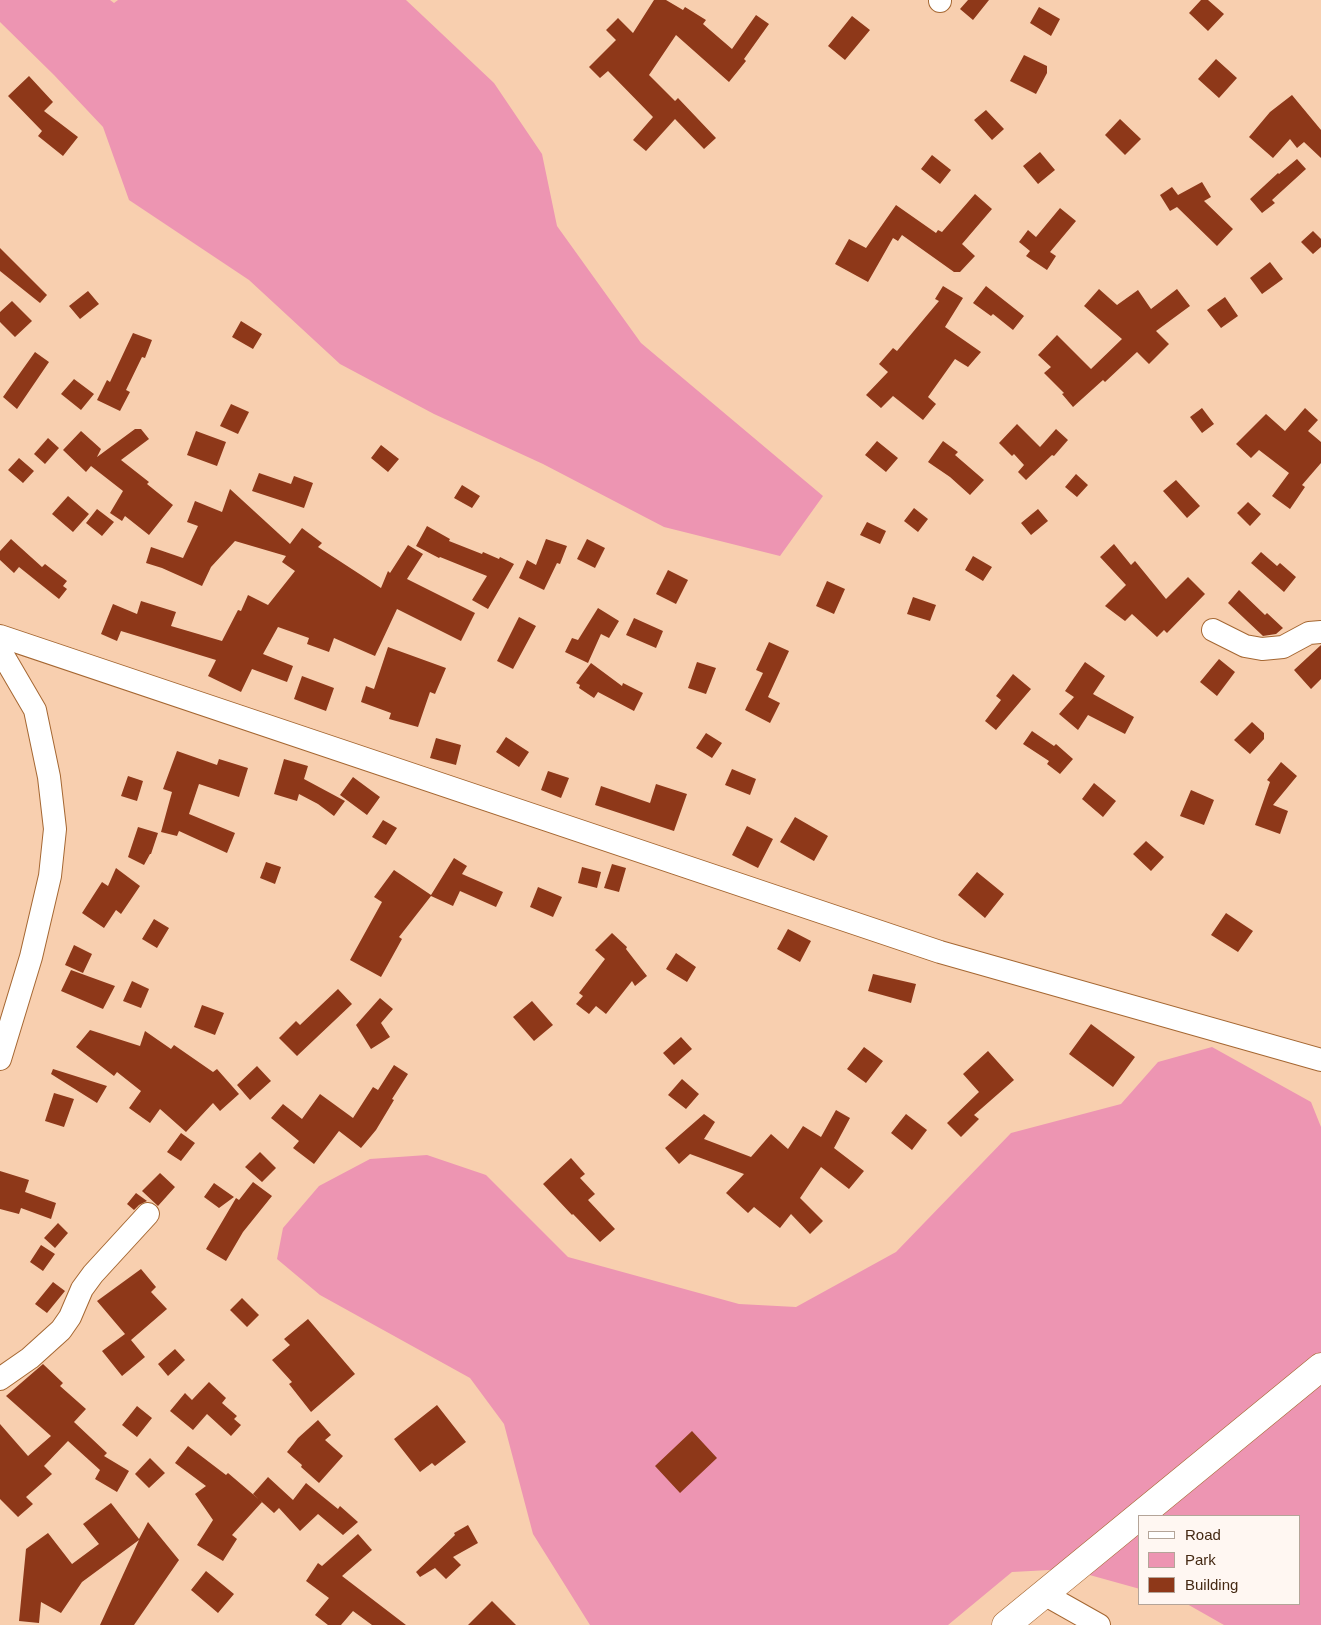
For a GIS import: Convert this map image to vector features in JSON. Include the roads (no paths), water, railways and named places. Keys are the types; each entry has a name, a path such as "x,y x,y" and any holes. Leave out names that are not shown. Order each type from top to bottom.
{"main road":[{"path":"1140,1515 1321,1366"},
{"path":"1006,1625 1138,1517"}],"street":[{"path":"1213,630 1245,646 1262,649 1283,647 1309,633 1321,632"},
{"path":"0,636 940,952 1321,1060"},
{"path":"0,650 34,710 49,777 55,829 50,876 40,921 0,1060"},
{"path":"0,1379 30,1358 61,1330 70,1317 82,1289 93,1274 148,1214"},
{"path":"1044,1594 1099,1625"}]}
